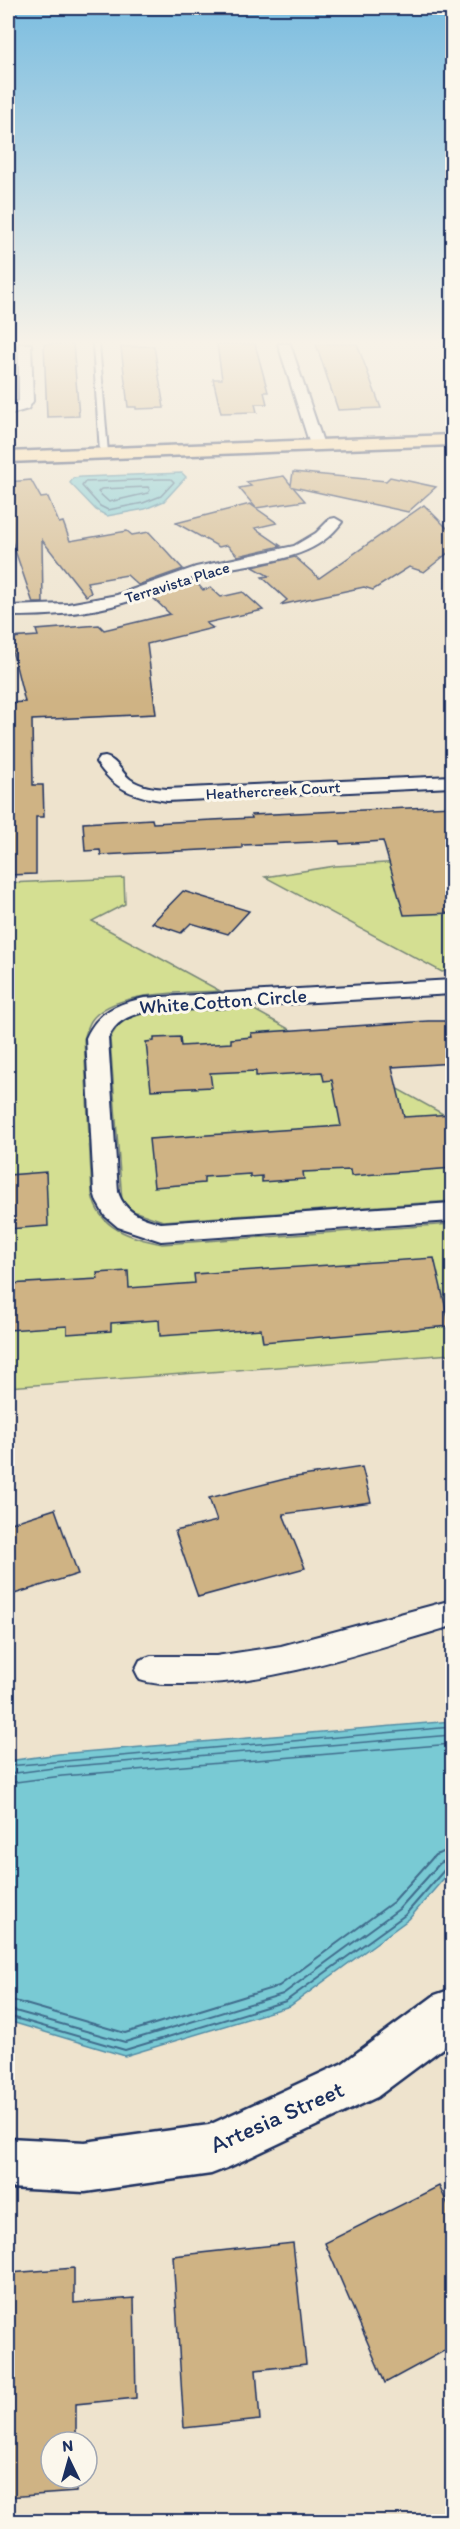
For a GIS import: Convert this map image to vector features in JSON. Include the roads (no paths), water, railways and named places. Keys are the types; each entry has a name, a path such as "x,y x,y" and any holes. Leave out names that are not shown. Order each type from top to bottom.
{"street":[{"name":"Terravista Place","path":"8,611 68,609 121,599 201,570 299,550 321,536 335,522"},
{"name":"Heathercreek Court","path":"105,762 120,782 141,792 167,795 453,782"},
{"name":"White Cotton Circle","path":"453,987 144,1005 123,1009 103,1024 97,1038 106,1192 109,1206 124,1220 161,1233 453,1212"},
{"path":"151,1670 216,1670 281,1660 453,1613"},
{"name":"Artesia Street","path":"8,2163 84,2167 211,2149 360,2080 453,2012"}],"water":[{"path":"182,473 186,477 164,501 145,509 107,516 96,510 70,483 73,478 82,477"},
{"path":"452,1721 452,1869 409,1919 290,2006 125,2056 8,2021 8,1761 59,1754"}]}
